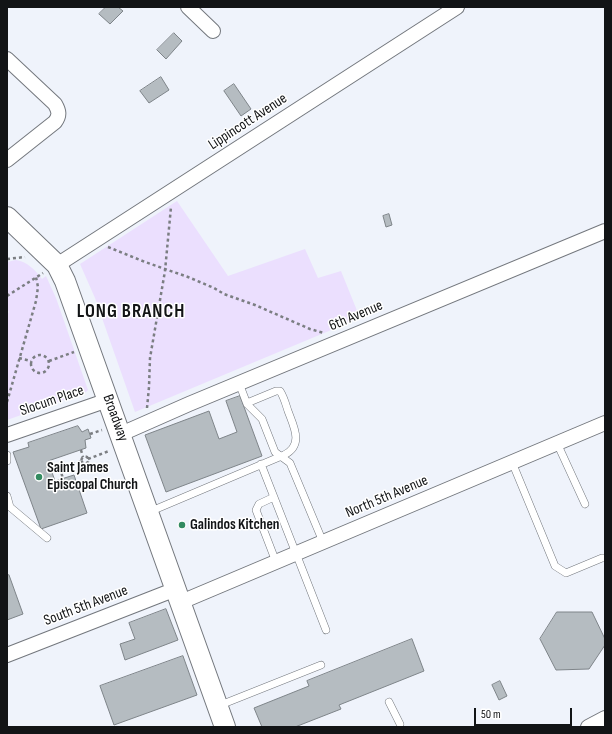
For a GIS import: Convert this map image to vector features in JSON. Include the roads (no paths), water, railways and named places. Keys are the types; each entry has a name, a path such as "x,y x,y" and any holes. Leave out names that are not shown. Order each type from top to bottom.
{"street":[{"path":"188,7 213,31"},
{"name":"Lippincott Avenue","path":"50,269 457,7"},
{"path":"7,59 55,104 59,113 55,122 7,160"},
{"name":"Broadway","path":"7,217 50,269 65,281 108,400 112,438 149,512 225,727"},
{"name":"6th Avenue","path":"112,438 239,383 605,231"},
{"name":"Slocum Place","path":"7,435 108,400"},
{"name":"North 5th Avenue","path":"179,595 276,562 605,423"},
{"name":"South 5th Avenue","path":"7,655 179,595"}],"lane":[{"path":"239,383 246,403 262,419 274,450 290,463 323,542"},
{"path":"149,512 288,453 292,449 296,440 295,430 280,391 276,391 246,403"},
{"path":"556,443 585,504"},
{"path":"7,455 7,461"},
{"path":"512,462 555,566 566,573 605,558"},
{"path":"261,464 326,630"},
{"path":"7,496 10,507 47,538"},
{"path":"274,497 258,504 256,510 276,562"},
{"path":"218,706 321,665"},
{"path":"389,702 398,726"}],"place":[{"name":"Saint James Episcopal Church","path":"39,477"},
{"name":"Galindos Kitchen","path":"182,525"}],"district":[{"name":"LONG BRANCH","path":"131,312"}]}
